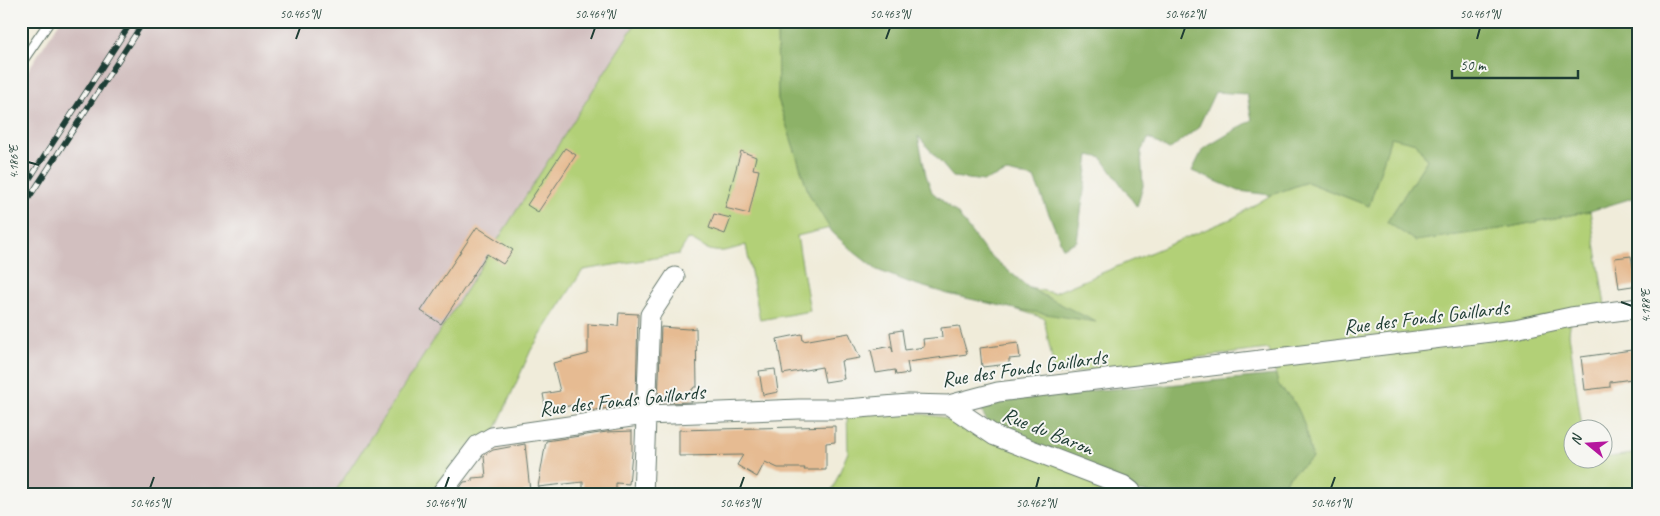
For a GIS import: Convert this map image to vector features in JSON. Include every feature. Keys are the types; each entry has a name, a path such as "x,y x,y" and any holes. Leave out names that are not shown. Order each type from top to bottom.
{"street":[{"path":"643,495 650,315 675,277"},
{"name":"Rue des Fonds Gaillards","path":"440,495 478,444 492,437 645,415 848,409 909,404 949,405 998,392 1515,329 1571,317 1639,308"},
{"name":"Rue du Baron","path":"949,405 995,436 1123,485 1131,491 1132,495"}],"lane":[{"path":"21,63 50,21"}],"shaded area":[{"path":"60,21 637,21 333,495 21,495 21,81"}],"green space":[{"path":"637,21 777,21 778,99 809,194 830,228 797,236 810,311 760,320 746,245 715,251 688,239 679,254 583,270 531,350 492,437 440,495 333,495 445,323"},
{"path":"777,21 1639,21 1639,196 1590,211 1500,229 1415,241 1387,222 1427,160 1416,143 1391,137 1369,206 1307,182 1271,195 1239,191 1192,171 1203,149 1252,120 1247,94 1215,92 1198,128 1169,150 1149,138 1141,151 1143,186 1137,207 1102,158 1089,155 1077,241 1063,248 1034,178 1007,172 984,181 953,177 918,136 926,175 932,192 957,213 985,251 1029,288 1096,322 1015,309 948,294 877,270 832,232 809,194 778,99"},
{"path":"1391,136 1417,143 1427,160 1387,222 1500,229 1590,211 1606,312 1571,317 1569,334 1581,418 1562,418 1562,468 1612,468 1612,457 1639,453 1639,495 1279,495 1287,478 1312,458 1294,401 1278,386 1268,349 1055,375 1044,318 1015,309 1029,305 1029,288 1054,293 1233,218 1271,195 1307,182 1369,206"},
{"path":"1276,375 1280,388 1293,401 1300,413 1312,458 1287,478 1279,495 1154,495 1146,492 1131,491 995,436 982,412 984,403 1057,393"},
{"path":"847,409 910,412 941,417 1132,495 830,495 848,452"}],"building":[{"path":"565,148 576,155 538,212 527,205"},
{"path":"741,151 756,157 753,169 759,170 749,214 725,208"},
{"path":"714,214 731,218 725,234 709,228"},
{"path":"477,227 513,250 503,264 487,254 441,324 421,311"},
{"path":"1631,256 1633,267 1639,266 1639,285 1619,288 1615,258"},
{"path":"619,313 638,314 636,398 629,405 582,412 580,404 546,410 543,394 560,391 553,363 588,354 588,324 618,326"},
{"path":"959,326 967,354 907,362 909,373 896,375 895,370 876,373 871,350 891,346 893,352 890,332 902,330 905,350 924,347 923,339 942,337 941,328"},
{"path":"661,327 696,328 697,387 692,389 692,402 658,403"},
{"path":"849,333 860,358 841,361 844,379 825,382 822,367 783,374 777,339 802,334 803,341"},
{"path":"1018,343 1020,358 1009,359 1009,364 982,367 980,348"},
{"path":"1639,349 1639,378 1610,382 1610,387 1585,390 1581,357"},
{"path":"775,369 778,392 763,395 759,371"},
{"path":"835,426 835,442 826,443 826,470 778,468 765,462 757,477 737,465 743,455 679,456 679,430"},
{"path":"632,431 629,484 616,483 616,490 583,490 583,482 538,487 546,441 607,432"},
{"path":"525,444 530,491 524,491 524,494 510,495 460,495 459,489 464,482 472,481 472,478 486,477 484,456 486,454 493,450"}],"railway":[{"path":"21,192 132,21"},
{"path":"21,210 144,21"}]}
